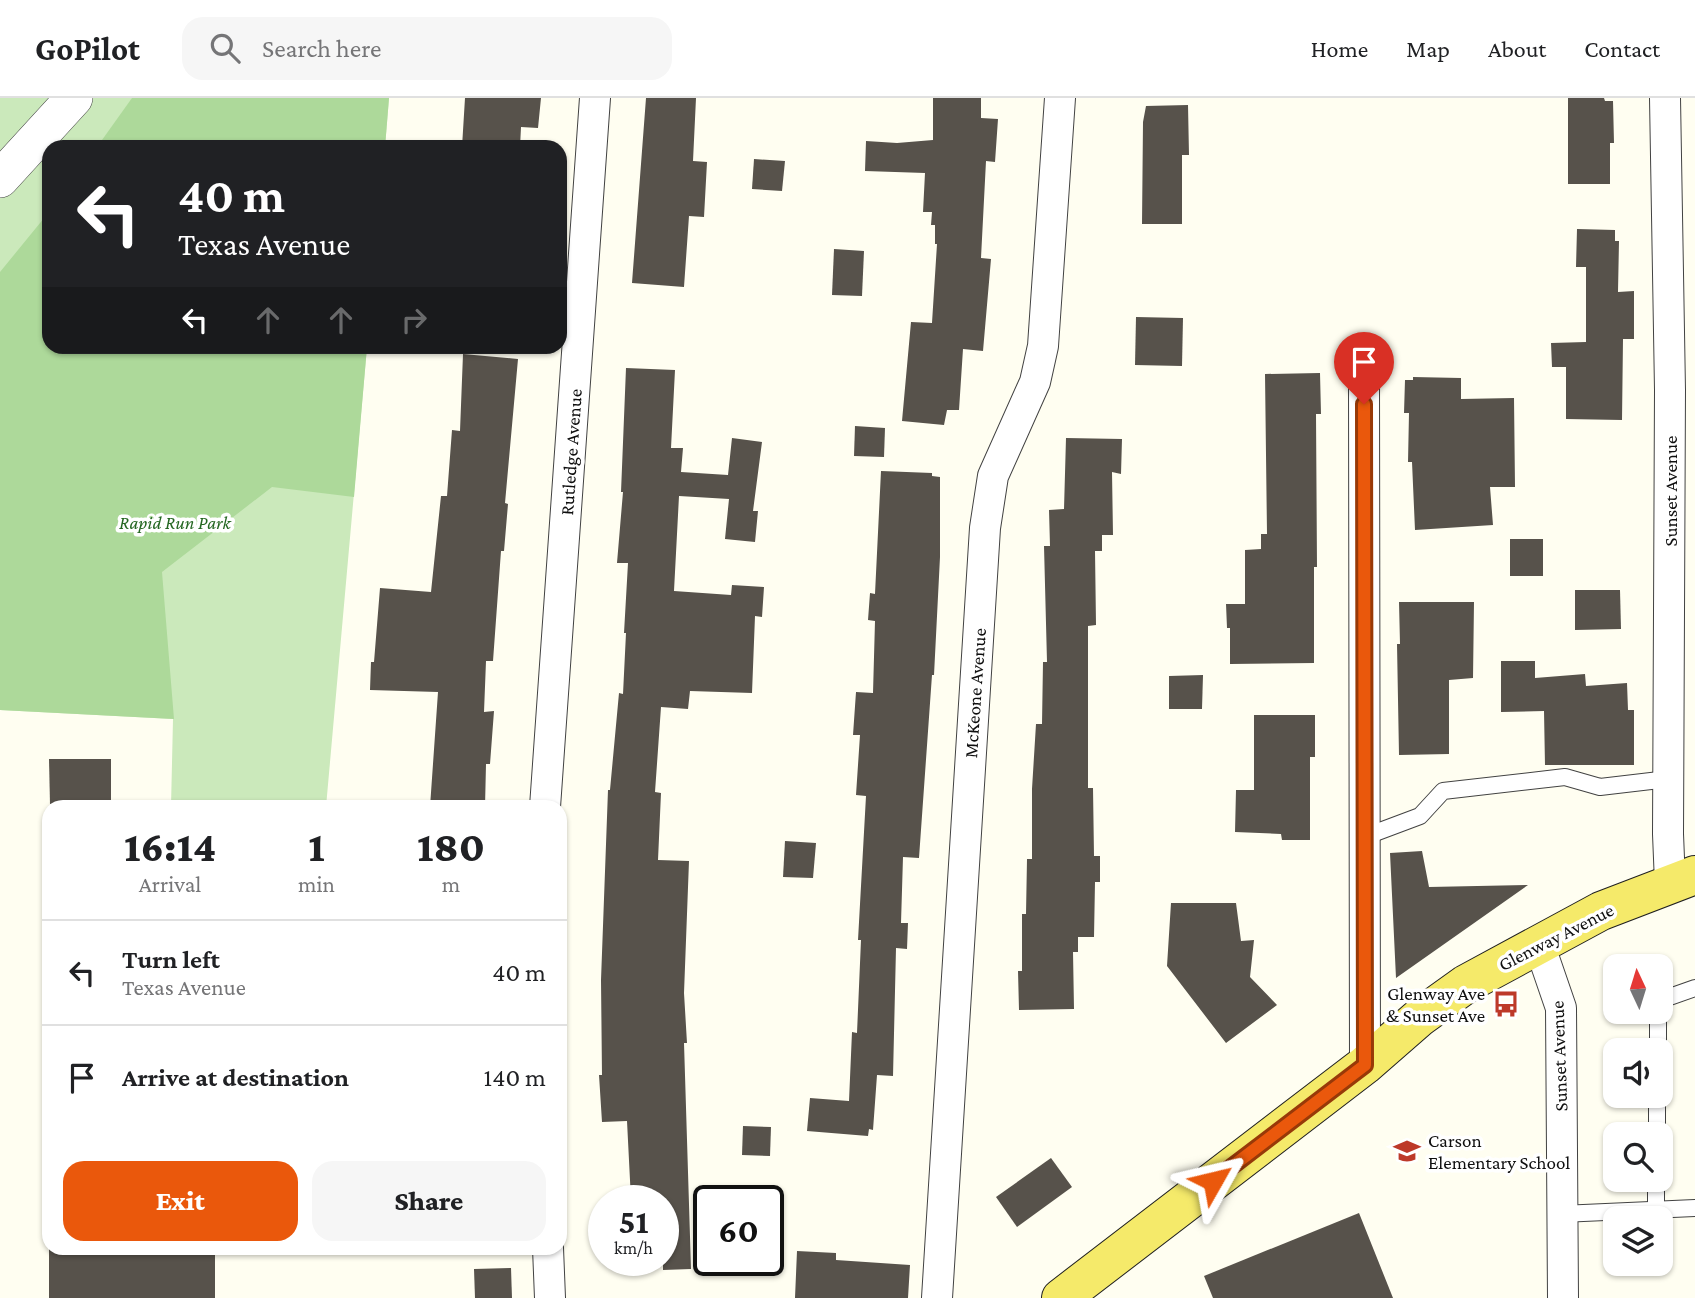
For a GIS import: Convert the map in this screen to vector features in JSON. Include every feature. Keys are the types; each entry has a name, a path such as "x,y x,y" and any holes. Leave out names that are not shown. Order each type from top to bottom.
{"main road":[{"name":"Glenway Avenue","path":"1061,1298 1365,1065 1420,1017 1466,984 1601,911 1682,879"}],"street":[{"path":"0,179 74,98"},
{"name":"Rutledge Avenue","path":"545,800 595,98"},
{"name":"McKeone Avenue","path":"937,1298 985,528 993,477 1035,382 1043,346 1060,98"},
{"name":"Sunset Avenue","path":"1665,98 1670,390 1668,779 1682,879"},
{"path":"1364,377 1365,1065"},
{"name":"Sunset Avenue","path":"1539,944 1561,1007 1563,1298"},
{"path":"548,1255 550,1298"}],"lane":[{"path":"1364,837 1420,816 1443,791 1565,777 1600,787 1668,779"},
{"path":"1673,996 1695,988"},
{"path":"1673,1209 1695,1208"},
{"path":"1561,1214 1603,1212"}],"green space":[{"name":"Rapid Run Park","path":"0,98 389,98 386,140 42,140 42,354 366,354 327,800 171,800 173,719 0,710"},
{"path":"132,98 389,98 386,140 102,140"},
{"path":"42,221 42,354 366,354 354,497 272,487 162,572 174,719 0,710 0,272"}],"building":[{"path":"465,98 541,98 538,128 521,127 520,140 462,140"},
{"path":"646,98 696,98 693,161 707,162 704,217 689,216 684,287 632,283"},
{"path":"933,98 981,98 981,118 998,119 995,162 986,161 981,258 991,259 983,351 963,349 959,410 947,410 944,425 902,421 911,322 932,323 937,244 935,225 931,225 932,212 923,212 925,173 865,171 866,141 897,143 933,140"},
{"path":"1568,98 1604,98 1605,101 1613,101 1614,143 1610,143 1610,184 1568,184"},
{"path":"1188,105 1189,155 1182,155 1182,224 1142,224 1143,122 1146,106"},
{"path":"754,159 785,161 782,191 752,189"},
{"path":"1577,229 1615,230 1615,241 1619,241 1618,292 1634,291 1634,339 1623,339 1622,420 1566,419 1566,367 1552,367 1551,343 1586,342 1586,267 1576,267"},
{"path":"834,249 864,251 862,296 832,295"},
{"path":"1136,317 1183,318 1182,366 1135,365"},
{"path":"463,354 518,359 493,661 486,661 484,712 494,711 490,764 486,764 485,800 430,800 438,692 370,690 371,662 374,662 380,588 431,592 441,496 447,496 452,430 460,431"},
{"path":"626,368 675,370 671,448 683,448 681,472 728,475 732,438 762,442 753,511 758,511 755,542 725,539 729,499 679,496 674,591 731,595 732,585 764,587 762,617 755,616 752,693 690,691 688,709 661,707 655,792 661,793 658,860 689,861 684,993 687,1043 684,1043 691,1269 679,1269 679,1185 630,1185 627,1121 602,1122 599,1075 602,1075 601,980 608,790 619,693 623,694 626,633 628,563 617,563"},
{"path":"1320,373 1321,414 1316,414 1317,567 1314,567 1314,663 1230,664 1230,628 1227,628 1226,604 1245,604 1245,550 1261,549 1261,534 1267,534 1265,374"},
{"path":"1413,377 1461,378 1461,399 1514,398 1515,487 1490,487 1493,525 1415,530 1412,462 1408,462 1409,413 1404,413 1405,380 1413,380"},
{"path":"855,426 885,428 884,457 854,456"},
{"path":"1066,438 1122,439 1121,474 1112,472 1113,535 1102,535 1102,551 1095,551 1096,625 1088,626 1088,788 1093,788 1094,856 1100,856 1100,882 1095,882 1094,937 1078,937 1078,952 1073,952 1074,1009 1019,1010 1018,971 1022,971 1022,914 1026,914 1027,859 1032,859 1036,724 1042,724 1043,662 1047,662 1044,546 1050,546 1049,510 1064,509"},
{"path":"881,471 932,473 932,476 940,477 940,557 934,675 919,858 903,857 901,923 908,923 907,949 896,948 893,1076 877,1075 873,1130 869,1129 868,1136 807,1131 810,1098 849,1101 852,1032 857,1033 861,940 858,940 866,796 856,795 860,735 853,735 856,692 873,693 875,621 868,620 870,593 875,594"},
{"path":"1510,539 1543,539 1543,576 1510,576"},
{"path":"1575,590 1620,590 1621,629 1575,630"},
{"path":"1399,602 1474,602 1473,678 1449,680 1449,754 1399,755"},
{"path":"1501,661 1535,661 1535,678 1585,674 1586,686 1627,683 1628,710 1634,710 1634,765 1545,765 1544,711 1501,712"},
{"path":"1203,675 1202,709 1169,709 1169,676"},
{"path":"1254,715 1315,715 1315,757 1310,757 1310,840 1282,840 1281,834 1235,832 1236,790 1254,790"},
{"path":"49,759 111,759 111,800 50,800"},
{"path":"785,841 816,843 813,878 783,877"},
{"path":"1422,851 1429,887 1528,885 1396,978 1390,853"},
{"path":"1171,903 1236,903 1241,941 1254,940 1250,977 1277,1005 1226,1043 1167,966"},
{"path":"743,1126 771,1127 770,1156 742,1155"},
{"path":"1051,1158 1072,1187 1017,1227 996,1197"},
{"path":"1359,1213 1393,1298 1213,1298 1204,1276"},
{"path":"797,1251 836,1253 836,1260 910,1265 908,1298 795,1298"},
{"path":"49,1255 215,1255 215,1298 49,1298"},
{"path":"511,1268 512,1298 475,1298 474,1269"}],"place":[{"name":"Glenway Ave & Sunset Ave","path":"1506,1004"},
{"name":"Carson Elementary School","path":"1407,1151"}],"route":[{"path":"1213,1181 1365,1065 1364,404"}]}
